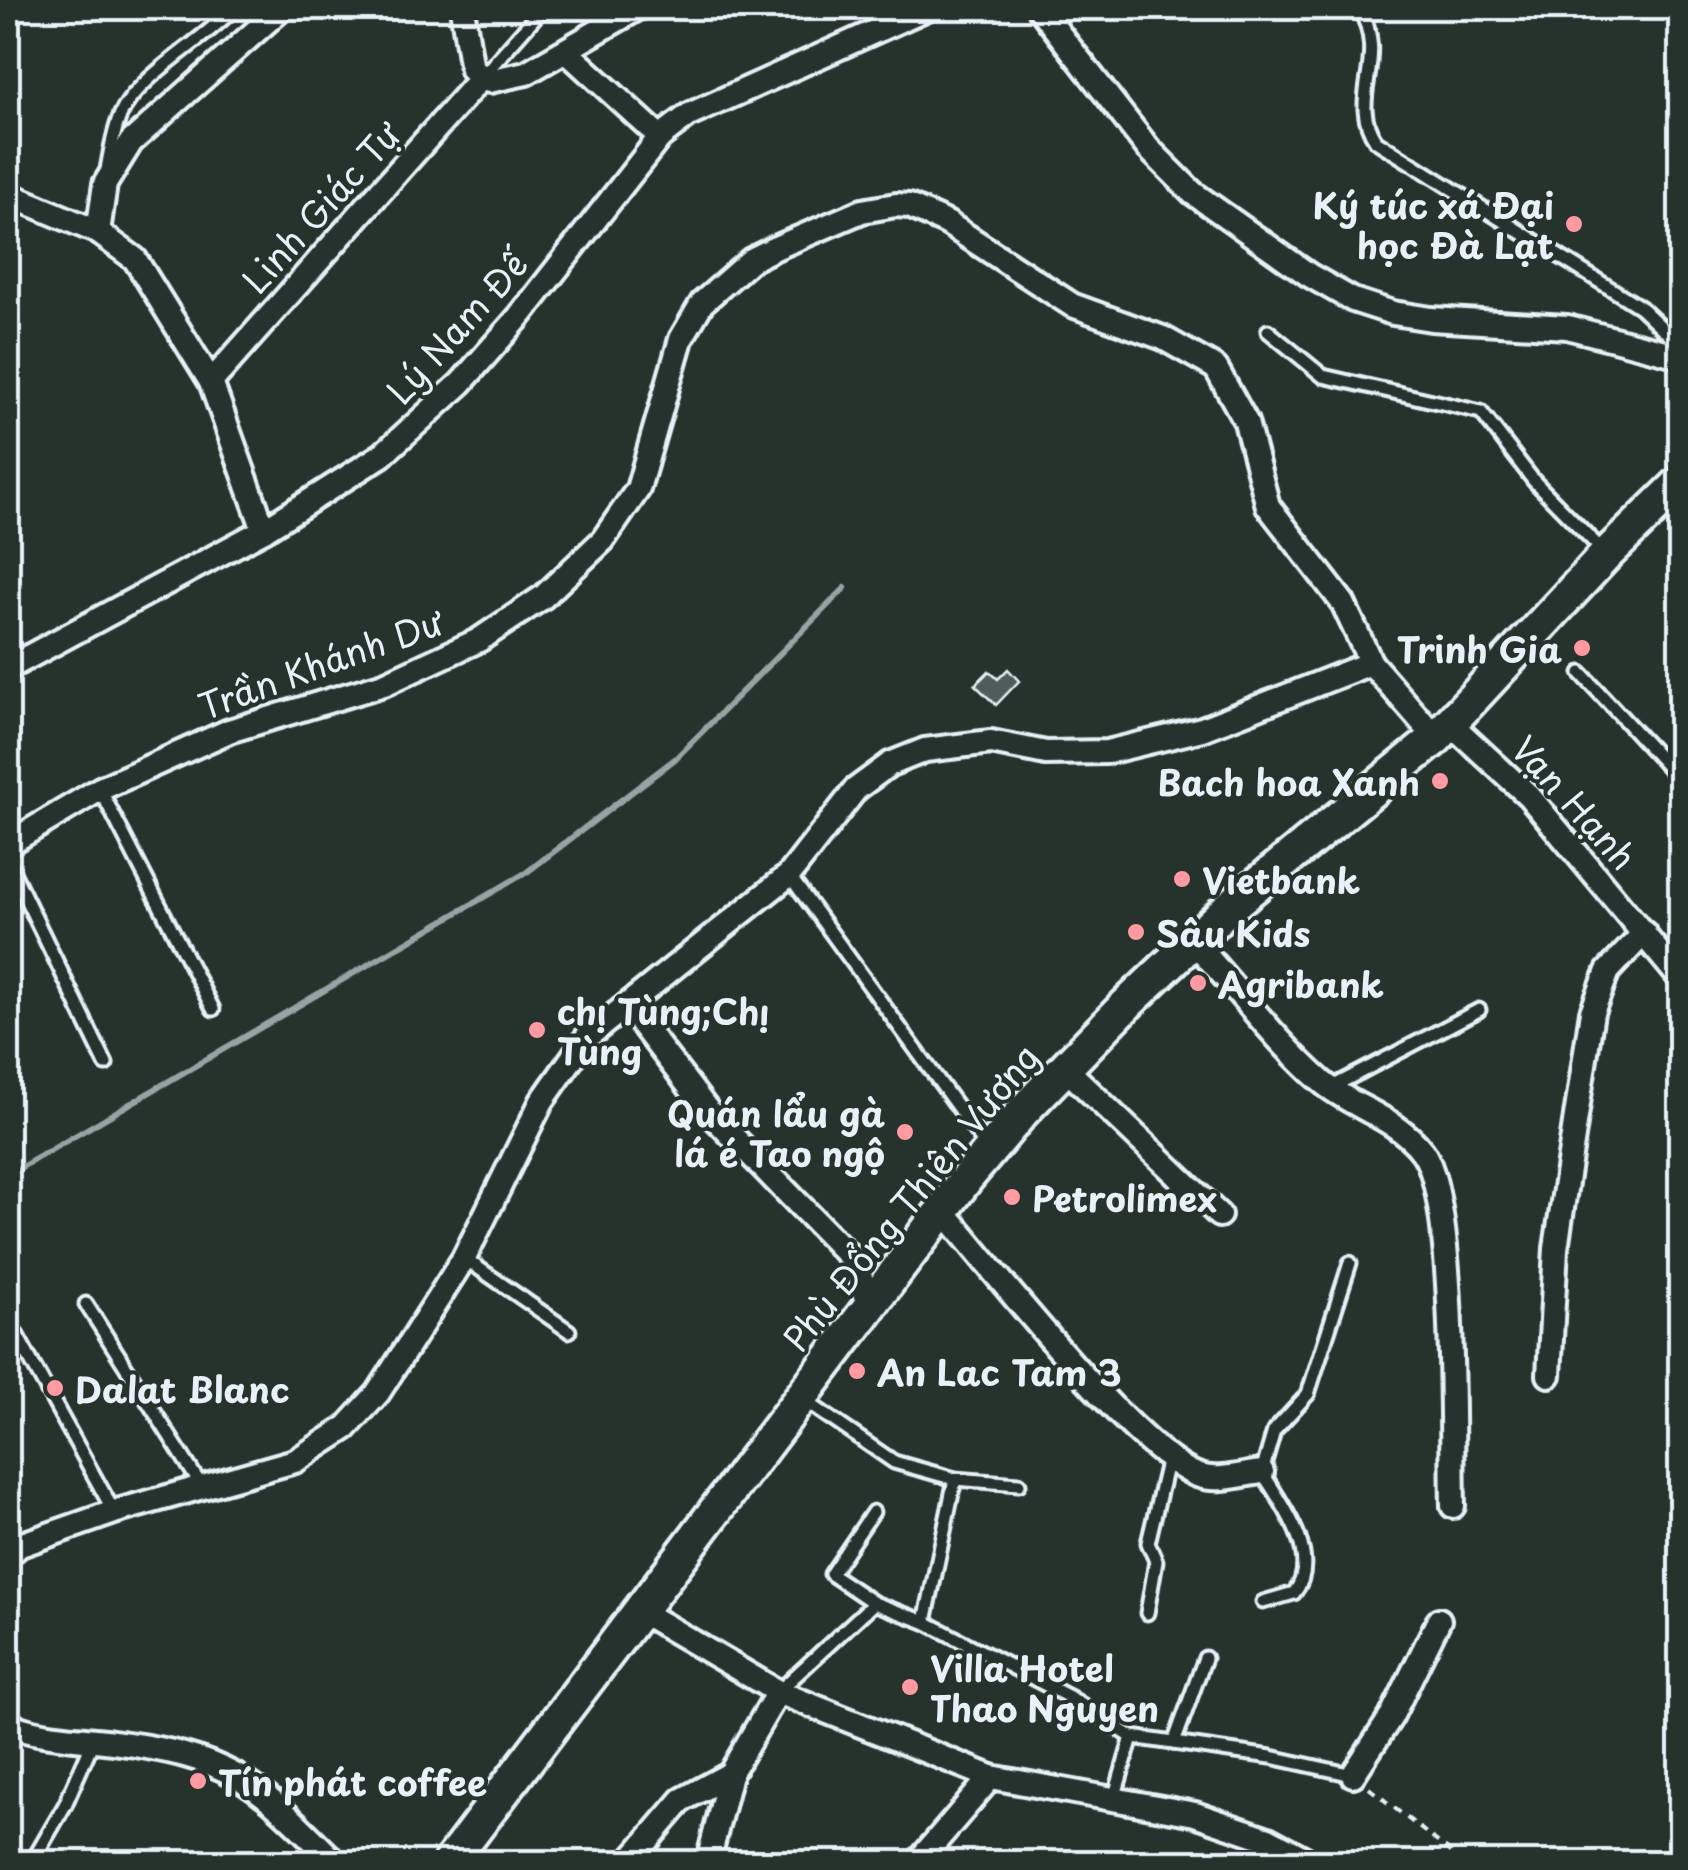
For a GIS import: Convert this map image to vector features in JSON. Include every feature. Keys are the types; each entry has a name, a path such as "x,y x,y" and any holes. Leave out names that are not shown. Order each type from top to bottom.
{"main road":[{"name":"Phù Đổng Thiên Vương","path":"450,1862 989,1150 1064,1067 1193,941 1443,731 1606,555 1680,483"}],"street":[{"path":"98,232 105,184 130,142 282,8"},
{"path":"462,8 468,58 480,79 511,79 567,52 602,16 638,8"},
{"name":"Lý Nam Đế","path":"8,668 264,530 382,456 461,383 519,317 660,136 717,101 927,8"},
{"path":"1038,8 1148,148 1193,192 1309,275 1354,300 1393,313 1430,319 1567,327 1680,356"},
{"path":"1062,8 1086,65"},
{"path":"567,52 660,136"},
{"name":"Linh Giác Tự","path":"212,382 480,79"},
{"path":"8,194 98,232 135,258 212,382 264,530"},
{"name":"Trần Khánh Dư","path":"8,844 100,789 229,732 384,684 479,640 544,597 603,540 638,489 681,339 702,302 751,260 773,248 862,211 896,205 909,206 947,223 1072,305 1163,338 1216,368 1246,422 1268,506 1342,603 1371,663 1443,731"},
{"path":"8,1555 20,1545 114,1512 204,1490 296,1461 346,1428 378,1392 464,1258 542,1101 586,1036 788,875 856,789 890,764 925,750 991,742 1046,753 1106,752 1202,729 1371,663"},
{"name":"Vạn Hạnh","path":"1443,731 1529,796 1680,978"},
{"path":"1549,1374 1556,1248 1592,1012 1599,985 1608,971 1644,934"},
{"path":"1193,941 1330,1088 1398,1128 1424,1152 1444,1222 1453,1506"},
{"path":"628,1006 708,1110 858,1266 868,1308"},
{"path":"1064,1067 1220,1215"},
{"path":"943,1211 1088,1380 1168,1458 1200,1476 1262,1472"},
{"path":"640,1610 778,1692 992,1777 1194,1814 1268,1840 1312,1862"},
{"path":"1354,1775 1391,1718 1439,1620"},
{"path":"708,1862 730,1774 778,1692"},
{"path":"8,1724 42,1735 169,1749 231,1770 270,1798 335,1862"},
{"path":"628,1862 682,1800 730,1774"},
{"path":"918,1862 992,1777"}],"lane":[{"path":"105,184 121,112 172,58 216,27 234,8"},
{"path":"480,79 543,8"},
{"path":"1359,8 1373,45 1364,116 1376,141 1640,307 1680,345"},
{"path":"1268,331 1323,376 1481,412 1534,480 1606,555"},
{"path":"1580,673 1680,780"},
{"path":"100,789 214,1009"},
{"path":"8,862 106,1064"},
{"path":"788,875 989,1150"},
{"path":"1330,1088 1479,1010"},
{"path":"464,1258 569,1331"},
{"path":"1263,1602 1294,1593 1303,1563 1298,1537 1262,1472 1274,1430 1308,1394 1350,1263"},
{"path":"86,1304 204,1490"},
{"path":"8,1318 114,1512"},
{"path":"800,1397 894,1462 954,1478 1019,1484"},
{"path":"1147,1613 1156,1561 1148,1544 1168,1458"},
{"path":"926,1622 954,1478"},
{"path":"872,1512 831,1574 874,1603 926,1622 1070,1698 1132,1737 1271,1756 1354,1775"},
{"path":"778,1692 874,1603"},
{"path":"1174,1742 1205,1658"},
{"path":"1114,1799 1132,1737"},
{"path":"32,1862 65,1805 94,1739"}],"path":[{"path":"1354,1775 1463,1862"}],"building":[{"path":"1008,669 1019,681 996,705 975,685 989,671 998,679"}],"waterway":[{"path":"8,1175 527,872 675,759 845,588"}],"place":[{"name":"Ký túc xá Đại học Đà Lạt","path":"1574,224"},
{"name":"Trinh Gia","path":"1582,648"},
{"name":"Bach hoa Xanh","path":"1440,781"},
{"name":"Vietbank","path":"1182,879"},
{"name":"Sâu Kids","path":"1136,932"},
{"name":"Agribank","path":"1198,983"},
{"name":"chị Tùng;Chị Tùng","path":"537,1030"},
{"name":"Quán lẩu gà lá é Tao ngộ","path":"905,1132"},
{"name":"Petrolimex","path":"1012,1197"},
{"name":"An Lac Tam 3","path":"857,1371"},
{"name":"Dalat Blanc","path":"55,1388"},
{"name":"Villa Hotel Thao Nguyen","path":"910,1687"},
{"name":"Tín phát coffee","path":"198,1781"}]}
